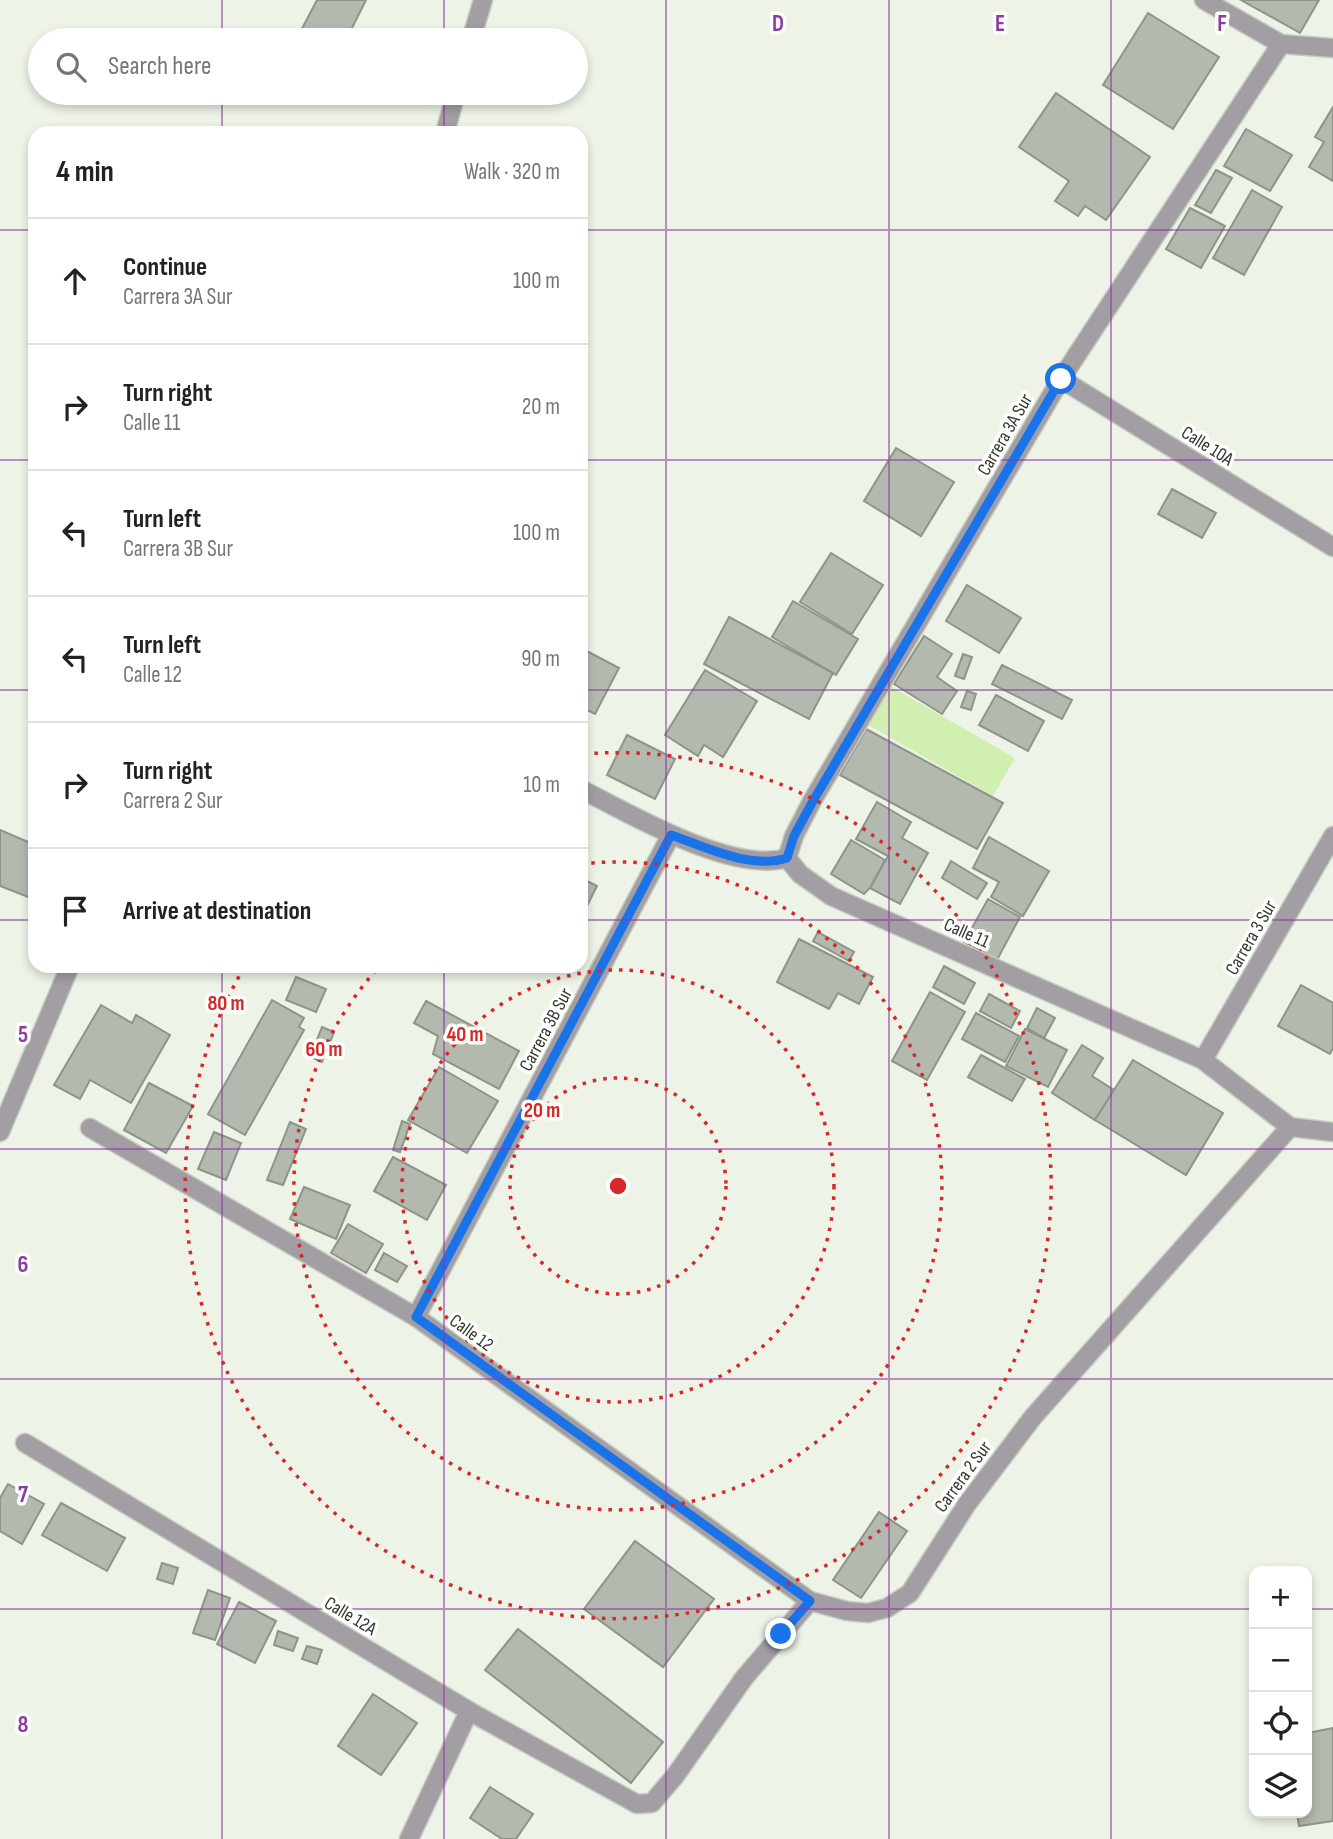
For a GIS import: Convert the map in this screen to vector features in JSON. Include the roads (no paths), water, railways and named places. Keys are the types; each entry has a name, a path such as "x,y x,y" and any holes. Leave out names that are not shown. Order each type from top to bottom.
{"street":[{"path":"475,28 483,0"},
{"path":"1204,0 1281,44 1333,48"},
{"name":"Carrera 3A Sur","path":"787,858 794,836 813,801 1061,379 1281,44"},
{"path":"447,126 453,105"},
{"name":"Calle 10A","path":"1061,379 1333,547"},
{"path":"588,793 671,835 754,861 774,862 787,858"},
{"name":"Carrera 3B Sur","path":"416,1317 671,835"},
{"name":"Carrera 3 Sur","path":"1203,1060 1333,836"},
{"name":"Calle 11","path":"787,858 800,874 831,896 1203,1060 1290,1126 1333,1132"},
{"path":"0,1132 66,973"},
{"name":"Carrera 2 Sur","path":"810,1601 847,1611 868,1613 887,1608 909,1593 967,1504 1033,1417 1290,1126"},
{"name":"Calle 12","path":"90,1128 416,1317 810,1601"},
{"name":"Calle 12A","path":"25,1443 469,1711 637,1804 652,1803 660,1795 744,1678 810,1601"},
{"path":"409,1839 469,1711"}]}
